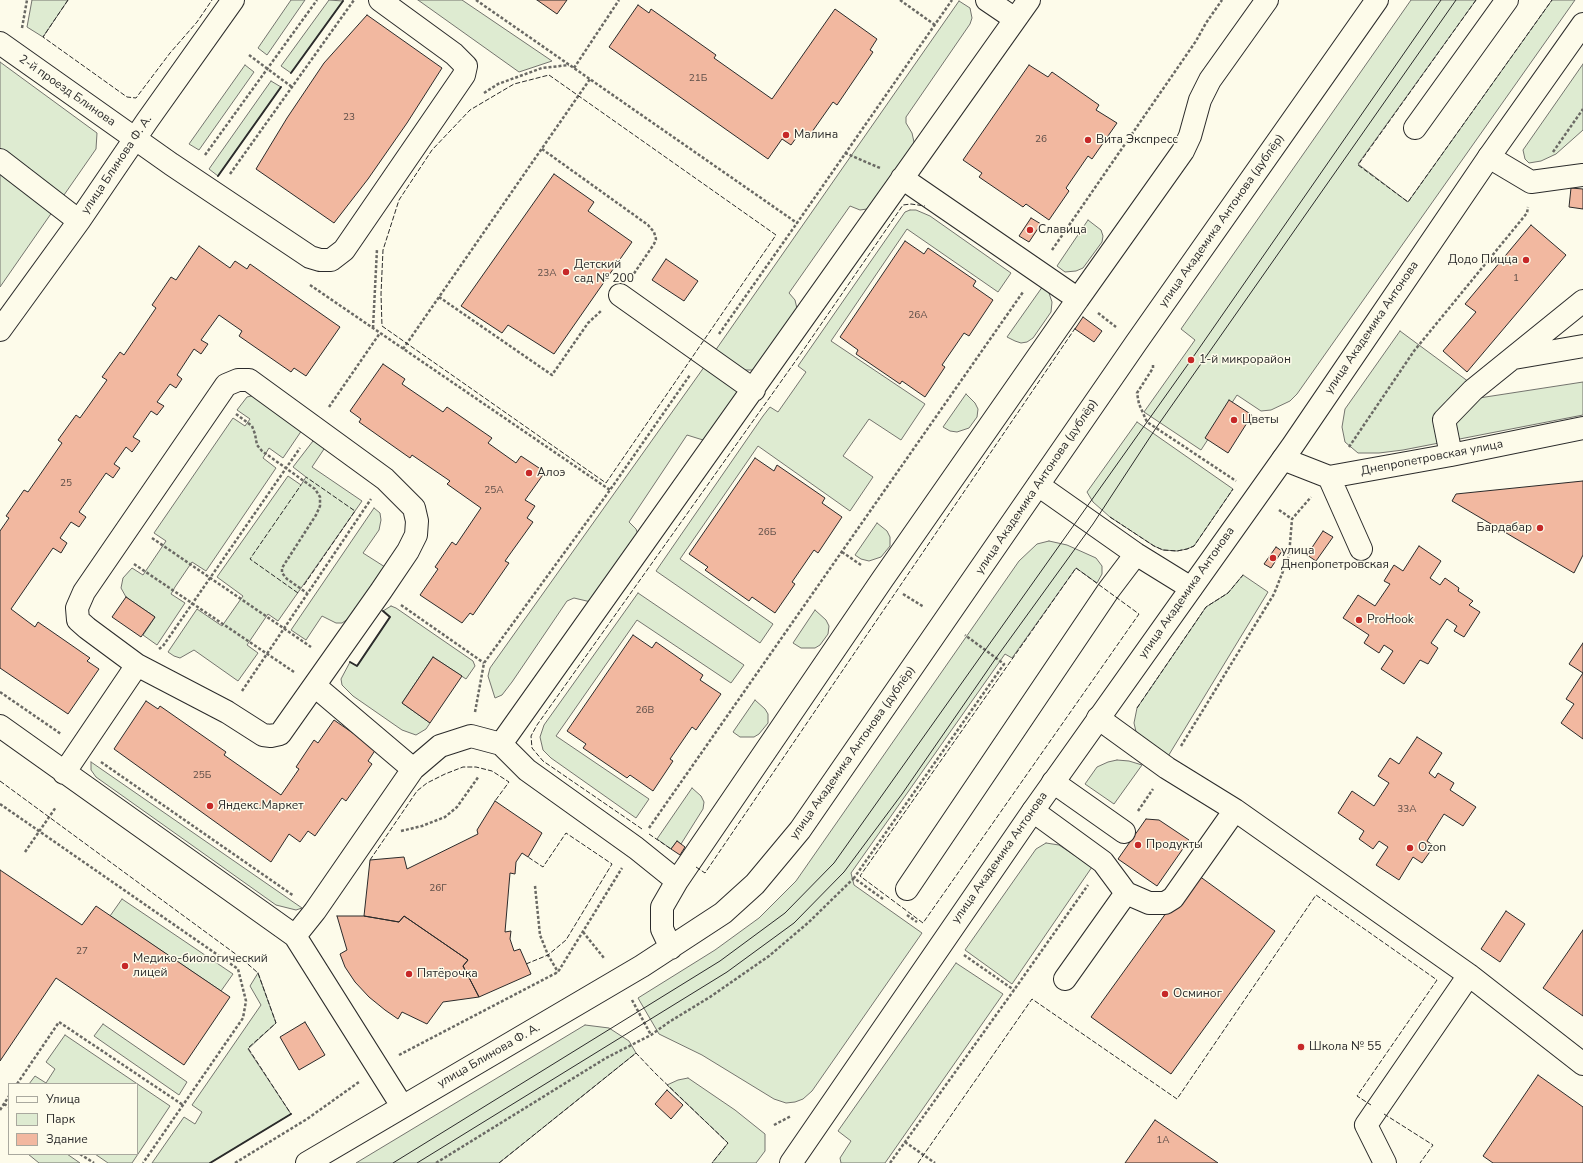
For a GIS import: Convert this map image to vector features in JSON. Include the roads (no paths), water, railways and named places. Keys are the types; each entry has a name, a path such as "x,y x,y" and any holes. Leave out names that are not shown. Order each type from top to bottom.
{"street":[{"name":"улица Блинова Ф. А.","path":"0,330 79,221 135,138 233,0"},
{"name":"2-й проезд Блинова","path":"0,43 216,194 310,257 320,260 331,260 344,250 464,75 466,66 454,54 380,0"},
{"path":"987,0 1015,19"},
{"path":"501,744 754,390 902,178 1029,0"},
{"path":"671,948 662,929 662,907 677,881 882,580 1183,151 1190,136 1200,100 1210,80 1267,0"},
{"name":"улица Академика Антонова (дублёр)","path":"671,948 723,913 754,884 800,830 946,621 1038,485 1377,0"},
{"path":"1415,128 1507,0"},
{"name":"улица Академика Антонова","path":"791,1163 1053,782 1256,494 1283,459 1489,157 1583,24"},
{"path":"1489,157 1531,182 1583,175"},
{"path":"0,160 79,221"},
{"path":"902,178 1078,299"},
{"path":"620,295 754,390"},
{"path":"1451,455 1444,420 1473,390 1583,302"},
{"path":"1513,358 1583,346"},
{"path":"238,380 249,380 385,479 414,508 417,521 416,535 408,551 382,591 280,734 272,736 263,735 227,712 137,665 78,620 77,608 84,592 226,385 238,380"},
{"name":"Днепропетровская улица","path":"1329,477 1451,455 1583,428"},
{"path":"1283,459 1329,477 1360,548"},
{"path":"1038,485 1136,554 1191,588"},
{"path":"907,889 1108,591 1136,554"},
{"path":"64,773 137,665"},
{"path":"315,686 413,769"},
{"path":"1098,718 1167,768 1235,810 1469,975 1583,1064"},
{"path":"0,726 64,773 296,936 402,1106"},
{"path":"296,936 315,911 413,769 440,746 471,736 501,744 527,770 636,848 677,881"},
{"path":"1053,782 1124,832"},
{"path":"1033,811 1103,862 1126,893 1150,903 1165,903 1172,898 1235,810"},
{"path":"1065,979 1126,893"},
{"name":"улица Блинова Ф. А.","path":"307,1163 671,948"},
{"path":"1385,1163 1366,1125 1469,975"}],"tram line":[{"path":"393,1163 720,961 785,913 834,863 1191,360 1441,0"},
{"path":"417,1163 727,972 794,923 844,872 902,794 996,658 1093,524 1156,428 1456,0"}],"place":[{"name":"Малина","path":"786,135"},
{"name":"Вита Экспресс","path":"1088,140"},
{"name":"Славица","path":"1030,230"},
{"name":"Додо Пицца","path":"1526,260"},
{"name":"Детский сад № 200","path":"566,272"},
{"name":"1-й микрорайон","path":"1191,360"},
{"name":"Цветы","path":"1234,420"},
{"name":"Алоэ","path":"529,473"},
{"name":"Бардабар","path":"1540,528"},
{"name":"улица Днепропетровская","path":"1273,558"},
{"name":"ProHook","path":"1359,620"},
{"name":"Яндекс.Маркет","path":"210,806"},
{"name":"Продукты","path":"1138,845"},
{"name":"Ozon","path":"1410,848"},
{"name":"Медико-биологический лицей","path":"125,966"},
{"name":"Пятёрочка","path":"409,974"},
{"name":"Осминог","path":"1165,994"},
{"name":"Школа № 55","path":"1301,1047"}]}
